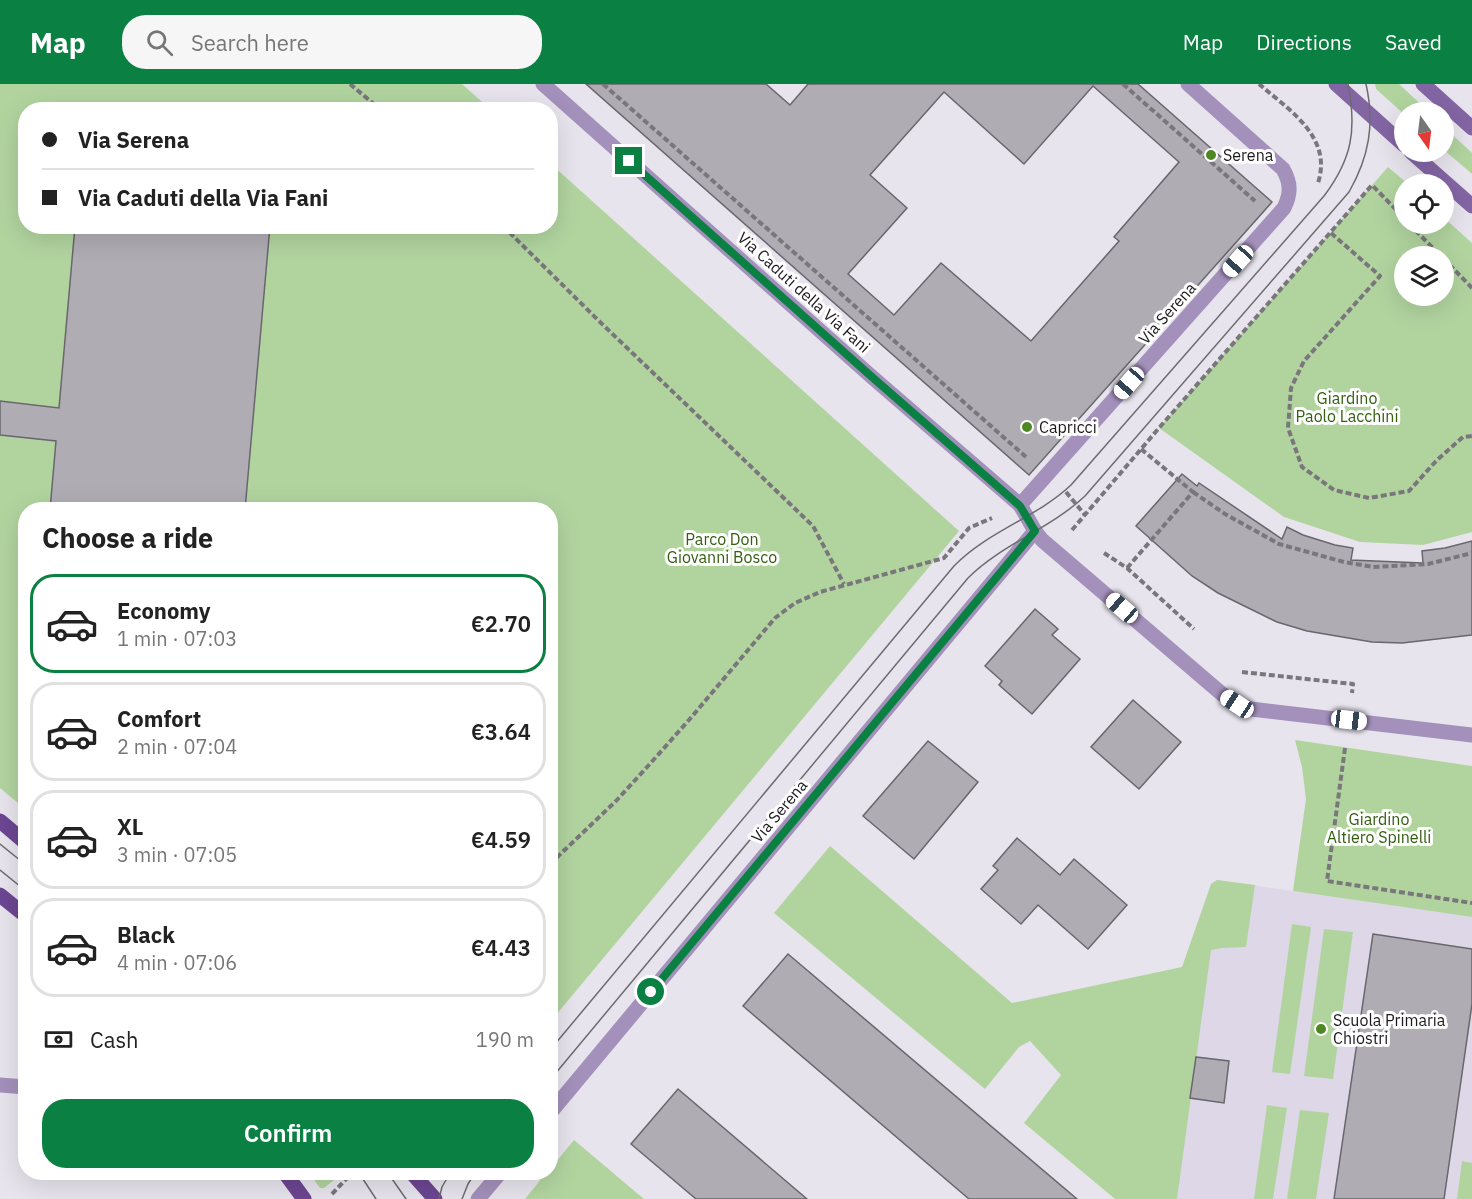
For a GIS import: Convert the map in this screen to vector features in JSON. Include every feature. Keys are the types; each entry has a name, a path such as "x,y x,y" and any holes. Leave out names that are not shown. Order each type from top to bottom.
{"main road":[{"path":"1336,84 1394,136"},
{"path":"1423,84 1472,128"},
{"path":"1422,162 1472,206"},
{"path":"0,821 18,836"},
{"path":"0,895 18,910"},
{"path":"290,1180 304,1199"},
{"path":"418,1180 435,1199"}],"street":[{"name":"Via Caduti della Via Fani","path":"543,84 1020,506 1042,540 1222,694 1237,704 1251,709 1472,735"},
{"name":"Via Serena","path":"1020,506 1284,208 1288,200 1289,184 1283,169 1188,84"},
{"name":"Via Serena","path":"558,1103 1035,531"},
{"path":"0,1085 18,1086"},
{"path":"478,1199 494,1180"}],"path":[{"path":"350,84 371,102"},
{"path":"603,84 1031,461"},
{"path":"1123,84 1257,203"},
{"path":"1259,84 1306,127"},
{"path":"1065,491 1084,515 1372,185 1394,208"},
{"path":"1331,233 1380,276 1304,361 1291,388 1288,428 1302,467 1334,490 1369,498 1409,490 1463,437 1472,436"},
{"path":"511,234 813,526 844,584"},
{"path":"1419,234 1431,246"},
{"path":"1454,269 1472,288"},
{"path":"1141,449 1193,492 1225,514 1279,544 1344,562 1373,567 1428,564 1472,554"},
{"path":"1127,568 1193,492"},
{"path":"558,856 616,801 648,766 775,618 795,603 820,592 944,558 969,528"},
{"path":"330,1196 347,1180"}],"shaded area":[{"name":"Scuola Primaria Chiostri","path":"1217,880 1472,917 1472,1199 1152,1199 1211,884"}],"green space":[{"name":"Parco Don Giovanni Bosco","path":"0,84 462,84 482,102 18,102 18,234 558,234 558,170 959,531 558,1013 558,502 18,502 18,803 0,788"},
{"path":"1375,84 1399,84 1418,102 1394,102 1394,105 1376,89"},
{"path":"1454,136 1472,153 1472,174 1454,158"},
{"name":"Giardino Paolo Lacchini","path":"1388,167 1396,174 1394,174 1394,234 1454,234 1454,227 1472,243 1472,532 1423,545 1360,542 1284,517 1159,428"},
{"name":"Giardino Altiero Spinelli","path":"1295,740 1472,766 1472,917 1293,891 1306,799 1302,767"},
{"path":"830,846 1012,1003 1182,967 1211,884 1217,880 1255,885 1246,947 1211,950 1177,1199 1115,1199 1024,1123 1061,1075 1030,1041 1019,1047 985,1089 774,913"},
{"path":"1292,924 1311,927 1290,1074 1272,1072"},
{"path":"1324,929 1353,932 1333,1079 1304,1076"},
{"path":"1267,1105 1287,1108 1273,1199 1254,1199"},
{"path":"1300,1110 1329,1113 1316,1199 1287,1199"},
{"path":"574,1140 644,1199 525,1199 540,1180 558,1180 558,1159"},
{"path":"1462,1161 1472,1163 1472,1199 1457,1199"},
{"path":"314,1180 334,1180 324,1188 320,1188"}],"building":[{"path":"586,84 766,84 790,105 808,84 1138,84 1272,202 1029,475","holes":["1093,86 1179,162 1114,237 1119,241 1031,341 941,263 894,315 848,274 907,208 870,175 944,92 1024,164"]},
{"path":"74,234 269,234 246,502 51,502 56,441 0,435 0,401 59,408"},
{"path":"1182,474 1197,486 1199,483 1282,539 1287,527 1303,535 1353,548 1351,560 1423,563 1422,551 1472,541 1472,635 1402,643 1372,642 1307,631 1277,622 1218,593 1192,576 1136,526"},
{"path":"1035,609 1058,629 1052,635 1080,659 1032,714 999,685 1002,681 985,666"},
{"path":"1133,700 1181,742 1139,789 1091,747"},
{"path":"928,741 978,782 914,859 863,816"},
{"path":"1017,838 1060,875 1074,859 1127,905 1088,949 1038,905 1021,924 981,889 998,870 993,866"},
{"path":"1373,934 1472,949 1472,1004 1444,1199 1334,1199"},
{"path":"788,954 1077,1199 969,1199 743,1006"},
{"path":"1196,1057 1229,1061 1224,1103 1190,1098"},
{"path":"678,1089 807,1199 696,1199 631,1144"}],"tram line":[{"path":"558,1040 954,566 982,543 1043,507 1071,485 1324,196 1341,169 1350,143 1352,116 1348,84"},
{"path":"558,1070 968,578 996,555 1057,518 1085,496 1349,192 1366,153 1370,127 1366,84"},
{"path":"0,844 18,859"},
{"path":"0,870 18,885"},
{"path":"364,1180 376,1199"},
{"path":"393,1180 406,1199"},
{"path":"439,1199 446,1180"},
{"path":"462,1199 471,1180"}],"place":[{"name":"Serena","path":"1211,155"},
{"name":"Capricci","path":"1027,427"},
{"name":"Scuola Primaria Chiostri","path":"1321,1029"}],"route":[{"path":"629,161 1020,506 1035,531 651,992"}]}
